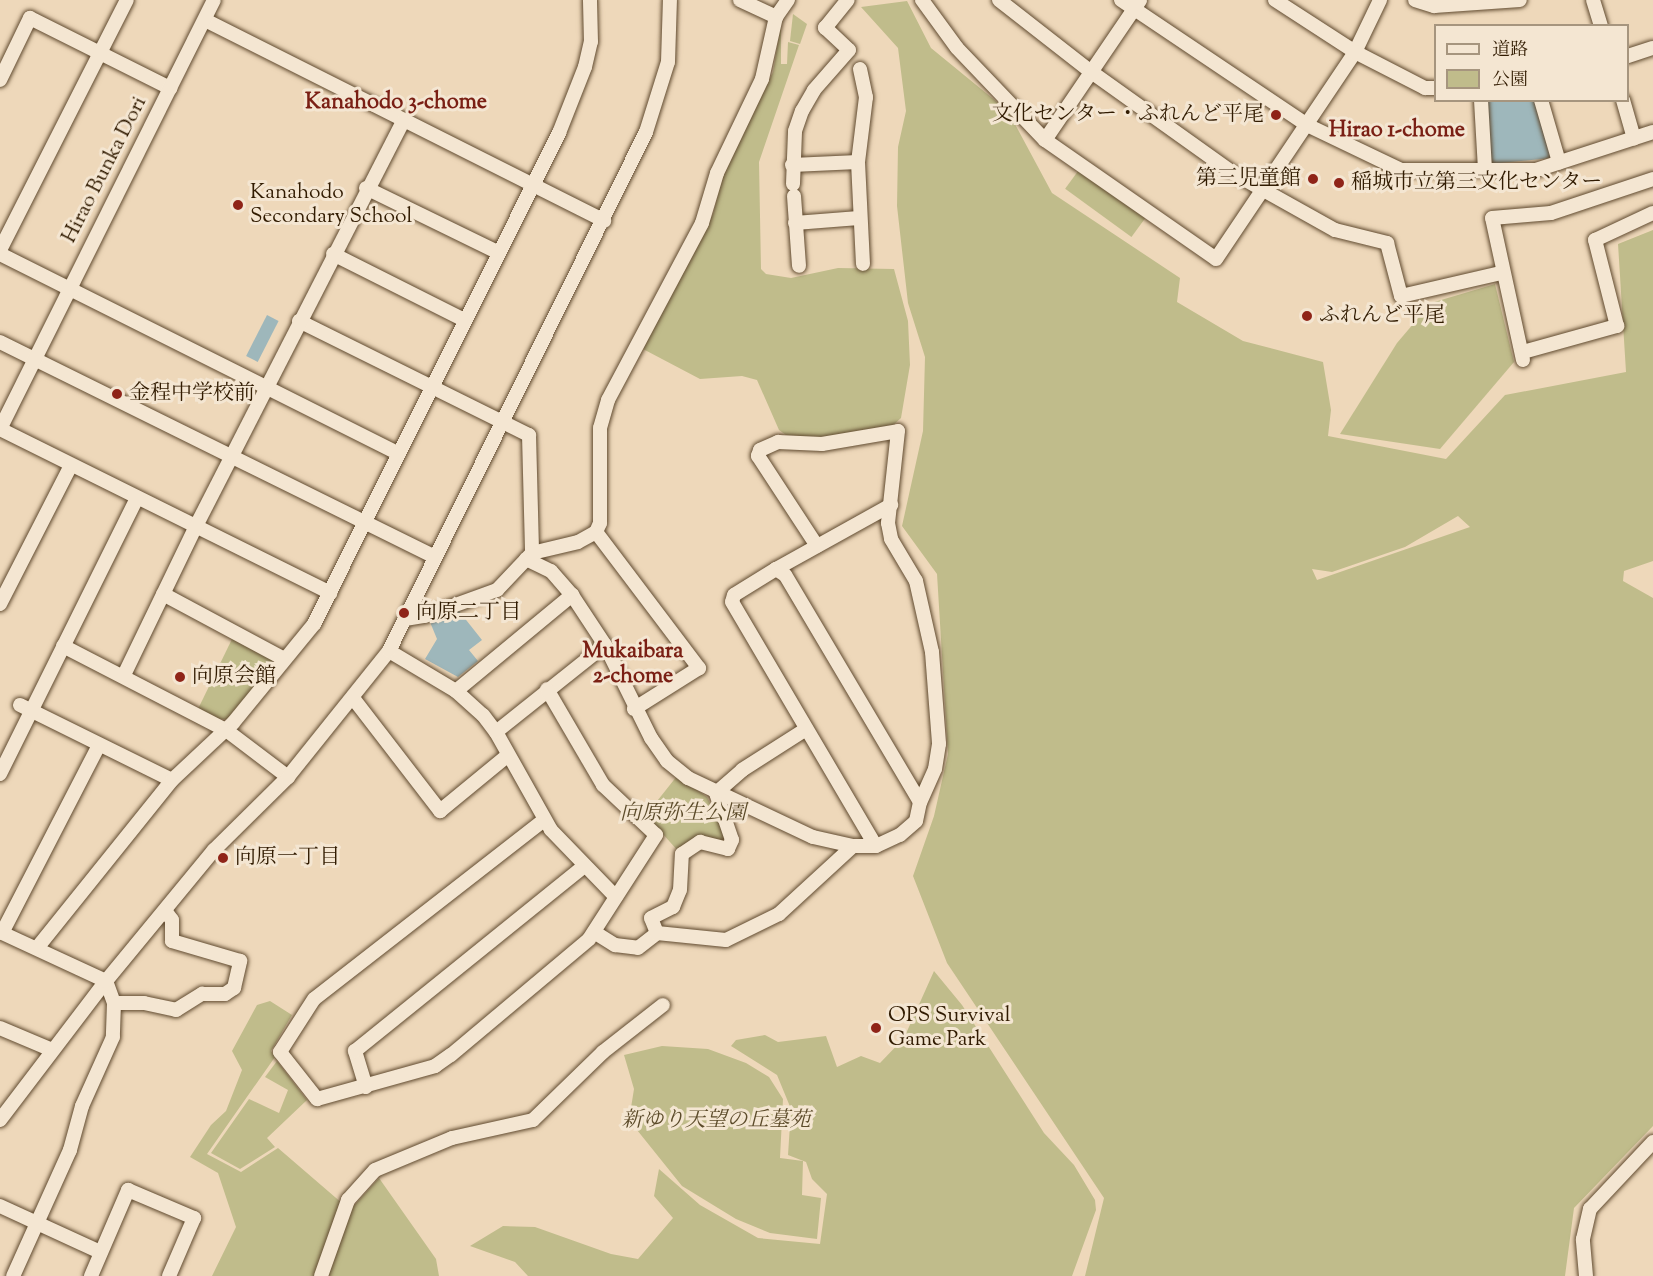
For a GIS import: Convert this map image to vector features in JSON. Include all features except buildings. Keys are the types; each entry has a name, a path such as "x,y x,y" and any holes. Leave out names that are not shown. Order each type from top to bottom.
{"street":[{"path":"127,0 0,252 399,454"},
{"name":"Hirao Bunka Dori","path":"0,429 68,288 214,0"},
{"path":"37,948 172,780 226,730 314,624 533,186 585,67 591,42 591,0"},
{"path":"0,1120 106,981 239,822 288,777 389,651 604,221 660,97 671,34 670,0"},
{"path":"740,0 776,17"},
{"path":"405,619 425,616 497,590 529,556 578,542 596,532 600,523 600,429 608,400 705,215 717,173 762,79 776,17 788,0"},
{"path":"800,266 792,165 802,111 814,90 849,50 825,28 848,0"},
{"path":"922,0 957,48 1045,140 1216,259 1264,192 1355,52 1380,0"},
{"path":"999,0 1090,71 1264,192 1335,230 1387,243 1401,296 1501,273"},
{"path":"1121,0 1136,5 1307,125 1401,170 1536,170 1653,132"},
{"path":"1275,0 1355,52 1425,88 1434,88"},
{"path":"1415,0 1434,6 1520,0"},
{"path":"1593,0 1600,24"},
{"path":"1045,140 1136,5"},
{"path":"0,80 6,51 30,18 170,88"},
{"path":"205,20 604,221"},
{"path":"1629,56 1653,48"},
{"path":"860,69 866,97 858,162 863,264"},
{"path":"1481,102 1485,170"},
{"path":"1542,102 1559,162"},
{"path":"1624,102 1634,138"},
{"path":"124,675 195,528 366,188 404,120"},
{"path":"792,165 858,162"},
{"path":"1653,179 1551,213 1492,218 1501,273 1523,356 1617,326 1595,240 1653,213"},
{"path":"366,188 499,253"},
{"path":"795,223 859,218"},
{"path":"333,254 464,320"},
{"path":"299,321 529,435 529,556"},
{"path":"0,342 435,557"},
{"path":"0,429 195,528 330,592"},
{"path":"529,556 551,571 572,595 605,645 634,709 667,761 688,778 716,793 813,837 853,846 876,846 900,835 916,821 920,802 935,769 939,744 932,652 916,581 891,539 888,523 898,431 822,444 778,442 760,450 758,456 817,546"},
{"path":"0,604 71,465"},
{"path":"0,774 26,707 63,646 137,498"},
{"path":"876,846 732,602 734,595 776,569 891,505"},
{"path":"596,532 699,668 634,709"},
{"path":"776,569 785,575 920,802"},
{"path":"163,594 284,659"},
{"path":"456,691 572,595"},
{"path":"496,732 605,645"},
{"path":"63,646 124,675 226,730 288,777"},
{"path":"389,651 456,691 496,732 507,756 544,820 584,866 616,897"},
{"path":"544,820 314,999 280,1052 317,1099 435,1066 594,932 656,835 603,785 547,689"},
{"path":"352,698 440,811 507,756"},
{"path":"26,707 172,780"},
{"path":"716,793 742,770 806,729"},
{"path":"13,1276 38,1223 113,1037 114,1003 106,981 1,932 99,745"},
{"path":"657,933 651,918 673,907 680,890 682,854 700,842 728,849 732,840 716,793"},
{"path":"594,932 615,945 638,948 657,933 726,940 764,924 853,846"},
{"path":"366,1087 355,1051 584,866"},
{"path":"114,1003 144,1003 176,1010 202,994 225,994 234,988 240,961 172,941 172,920 166,912"},
{"path":"321,1276 348,1200 375,1170 452,1138 533,1120 603,1052 663,1005"},
{"path":"0,1028 52,1050"},
{"path":"1586,1276 1583,1239 1590,1209 1653,1142"},
{"path":"91,1276 128,1190 194,1218 169,1276"},
{"path":"0,1206 100,1252"}],"green space":[{"path":"907,1 931,48 1008,111 1052,193 1180,278 1177,302 1243,341 1323,362 1331,410 1328,436 1446,459 1505,395 1626,372 1618,244 1653,230 1653,561 1624,571 1623,581 1653,598 1653,1126 1574,1208 1565,1276 1085,1276 1104,1198 947,963 913,876 934,816 948,754 937,574 902,526 923,431 925,357 908,303 897,206 898,147 906,111 898,48 861,7","holes":["1458,516 1470,527 1317,580 1312,569 1332,572 1405,547"]},
{"path":"793,14 807,24 800,44 790,41"},
{"path":"781,23 781,64 787,64 788,42 799,45 759,162 761,269 766,274 791,278 838,268 894,269 908,321 910,365 901,418 891,427 822,439 786,435 779,430 757,380 742,376 700,379 643,349 713,214 724,172 773,72"},
{"path":"1081,167 1147,215 1131,237 1065,189"},
{"path":"1495,284 1514,362 1440,449 1340,434 1397,343 1431,303"},
{"path":"233,637 272,657 274,663 230,719 218,719 198,709"},
{"name":"向原弥生公園","path":"677,776 707,797 727,837 723,843 701,835 678,851 646,815"},
{"path":"934,971 962,1005 1044,1133 1074,1165 1095,1200 1096,1210 1072,1276 528,1276 515,1262 470,1246 503,1226 535,1227 611,1254 638,1259 673,1218 654,1196 659,1169 700,1205 758,1238 820,1244 827,1194 812,1179 806,1162 788,1155 791,1109 777,1075 731,1046 736,1040 765,1035 778,1042 826,1036 837,1067 861,1056 880,1063 904,1038"},
{"path":"270,1001 292,1015 271,1051 275,1057 207,1154 241,1172 278,1148 350,1210 379,1178 436,1259 439,1276 212,1276 236,1227 218,1173 190,1157 211,1125 226,1111 242,1070 232,1051 257,1005"},
{"name":"新ゆり天望の丘墓苑","path":"662,1046 708,1049 746,1063 769,1077 783,1099 780,1158 803,1161 802,1195 821,1198 817,1239 770,1233 736,1219 682,1186 629,1120 634,1089 624,1055"},
{"path":"277,1061 307,1100 267,1138 275,1147 240,1169 211,1153 249,1099 279,1113 288,1090 265,1077"}],"water":[{"path":"1486,102 1535,102 1552,158 1490,164"},
{"path":"267,315 279,321 258,362 246,356"},
{"path":"459,611 482,640 469,650 478,661 458,677 425,659 437,639 430,622"}],"place":[{"name":"文化センター・ふれんど平尾","path":"1276,115"},
{"name":"第三児童館","path":"1313,179"},
{"name":"稲城市立第三文化センター","path":"1339,183"},
{"name":"Kanahodo Secondary School","path":"238,205"},
{"name":"ふれんど平尾","path":"1307,316"},
{"name":"金程中学校前","path":"117,394"},
{"name":"向原二丁目","path":"404,613"},
{"name":"向原会館","path":"180,677"},
{"name":"向原一丁目","path":"223,858"},
{"name":"OPS Survival Game Park","path":"876,1028"}],"district":[{"name":"Kanahodo 3-chome","path":"396,104"},
{"name":"Hirao 1-chome","path":"1397,132"},
{"name":"Mukaibara 2-chome","path":"633,664"}]}
